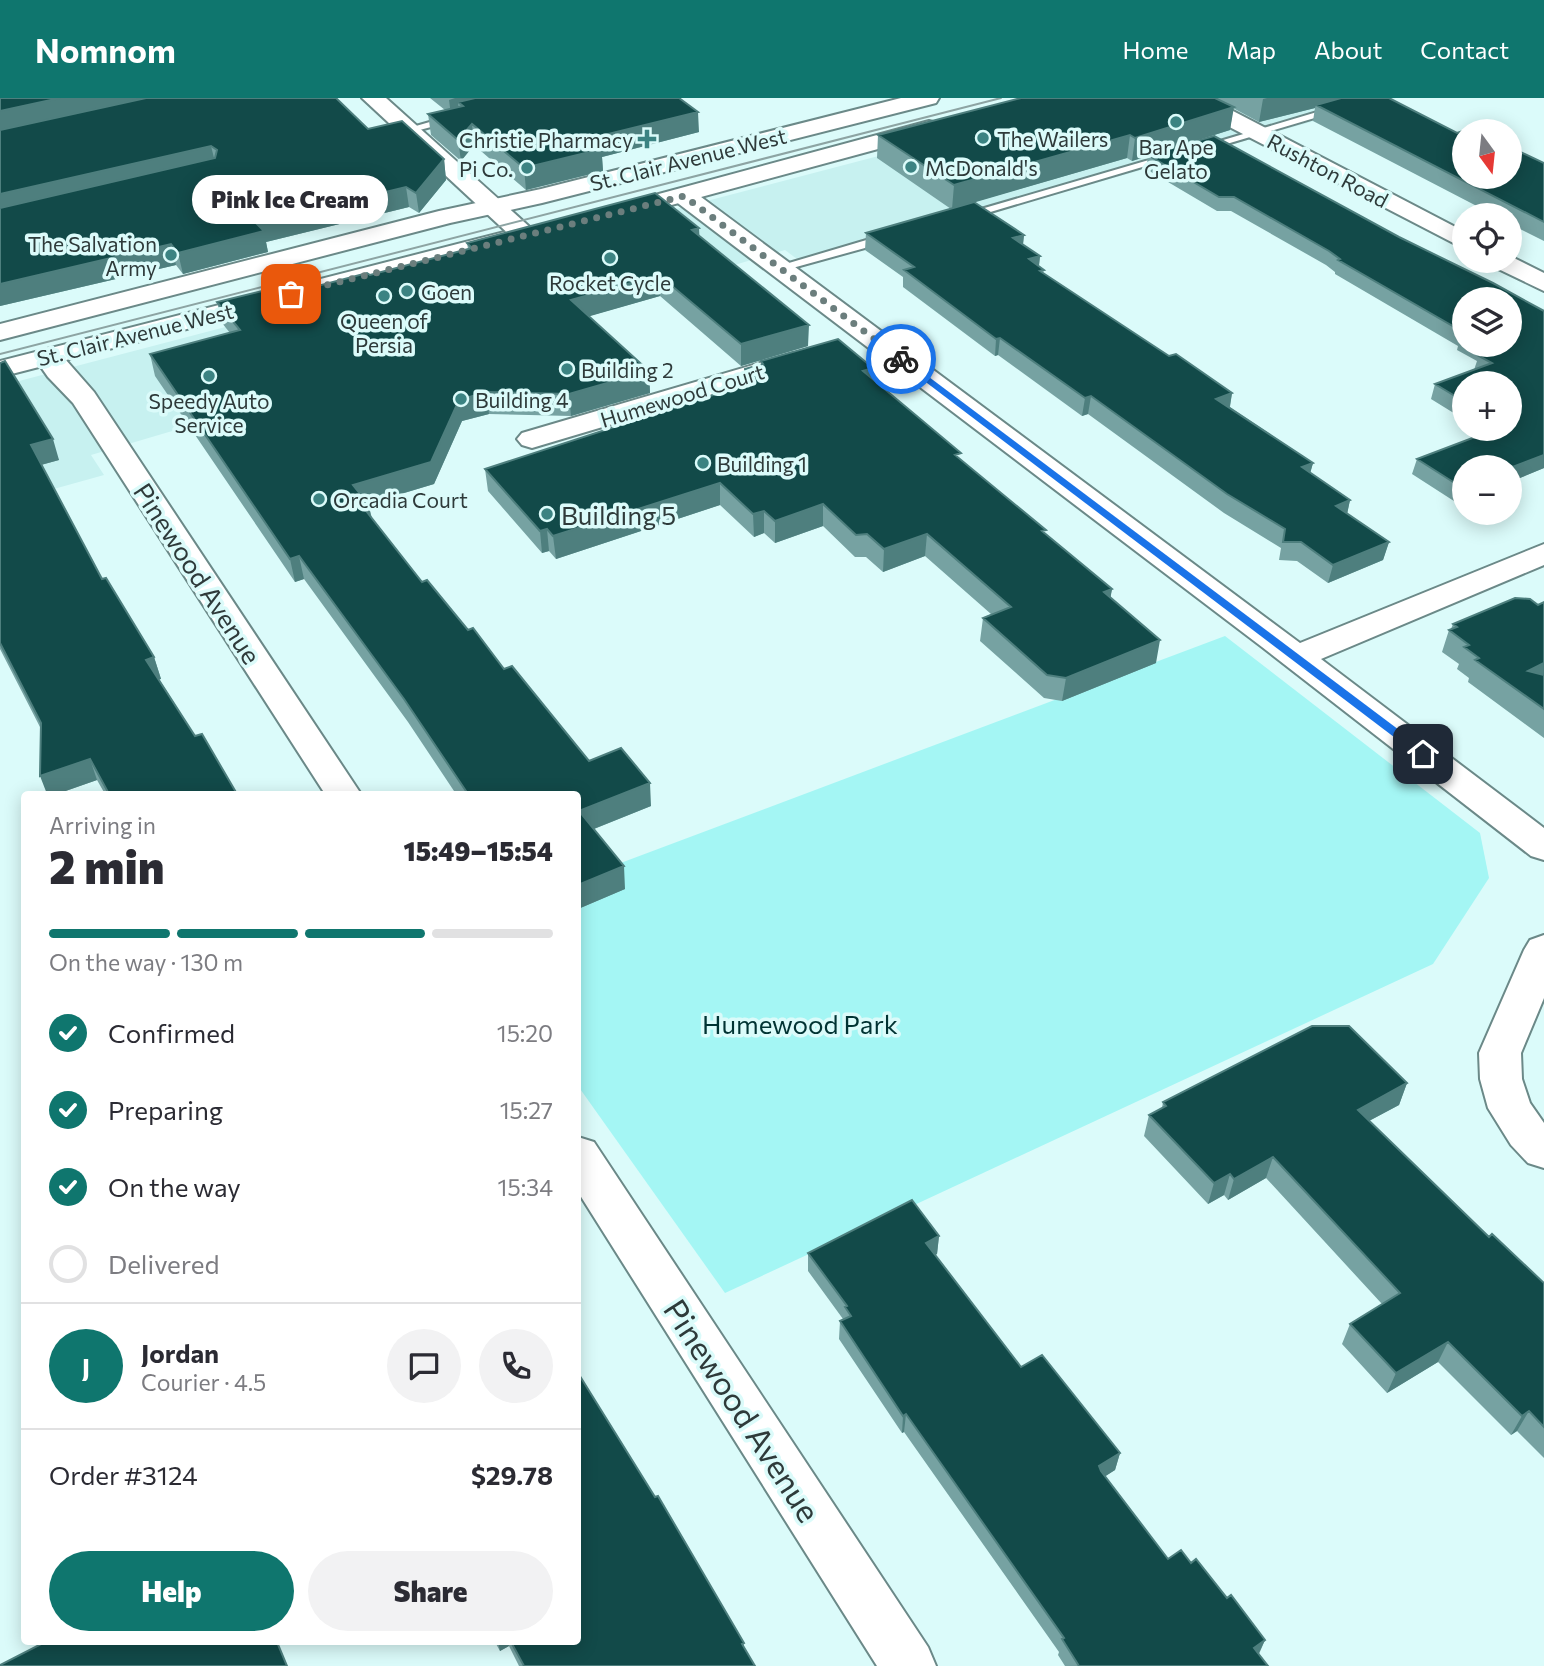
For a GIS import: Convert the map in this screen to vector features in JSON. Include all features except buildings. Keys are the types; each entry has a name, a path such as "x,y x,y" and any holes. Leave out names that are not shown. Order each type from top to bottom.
{"street":[{"path":"373,98 493,206"},
{"name":"St. Clair Avenue West","path":"0,332 928,98"},
{"name":"Rushton Road","path":"1191,98 1452,235"},
{"name":"St. Clair Avenue West","path":"597,218 951,122"},
{"path":"684,196 1297,657 1544,847"},
{"name":"St. Clair Avenue West","path":"0,369 536,232 493,206"},
{"path":"1522,272 1544,284"},
{"name":"Humewood Court","path":"532,439 873,338"},
{"name":"Pinewood Avenue","path":"48,356 58,371 84,398 341,791"},
{"path":"1297,657 1544,554"},
{"path":"1544,950 1500,1053 1501,1079 1510,1108 1527,1133 1544,1150"},
{"name":"Pinewood Avenue","path":"581,1160 909,1666"}],"lane":[{"path":"950,220 1376,98"},
{"path":"408,130 467,116"},
{"path":"778,268 901,234"}],"shaded area":[{"path":"1100,98 1396,98 805,265 785,250 91,455 104,475 0,504 0,386"}],"green space":[{"name":"Humewood Park","path":"1225,636 1480,833 1489,878 1433,964 725,1293 581,1090 581,878"}],"tram line":[{"path":"0,354 1001,98"}],"way so far":[{"path":"291,294 684,196 901,359"}],"place":[{"name":"Bar Ape Gelato","path":"1176,122"},
{"name":"The Wailers","path":"983,138"},
{"name":"Christie Pharmacy","path":"647,139"},
{"name":"McDonald's","path":"911,167"},
{"name":"Pi Co.","path":"527,168"},
{"name":"The Salvation Army","path":"171,255"},
{"name":"Rocket Cycle","path":"610,258"},
{"name":"Goen","path":"407,291"},
{"name":"Pink Ice Cream","path":"291,294"},
{"name":"Queen of Persia","path":"384,296"},
{"name":"Building 2","path":"567,369"},
{"name":"Speedy Auto Service","path":"209,376"},
{"name":"Building 4","path":"461,399"},
{"name":"Building 1","path":"703,463"},
{"name":"Orcadia Court","path":"319,499"},
{"name":"Building 5","path":"547,514"}],"route":[{"path":"901,359 1423,754"}]}
